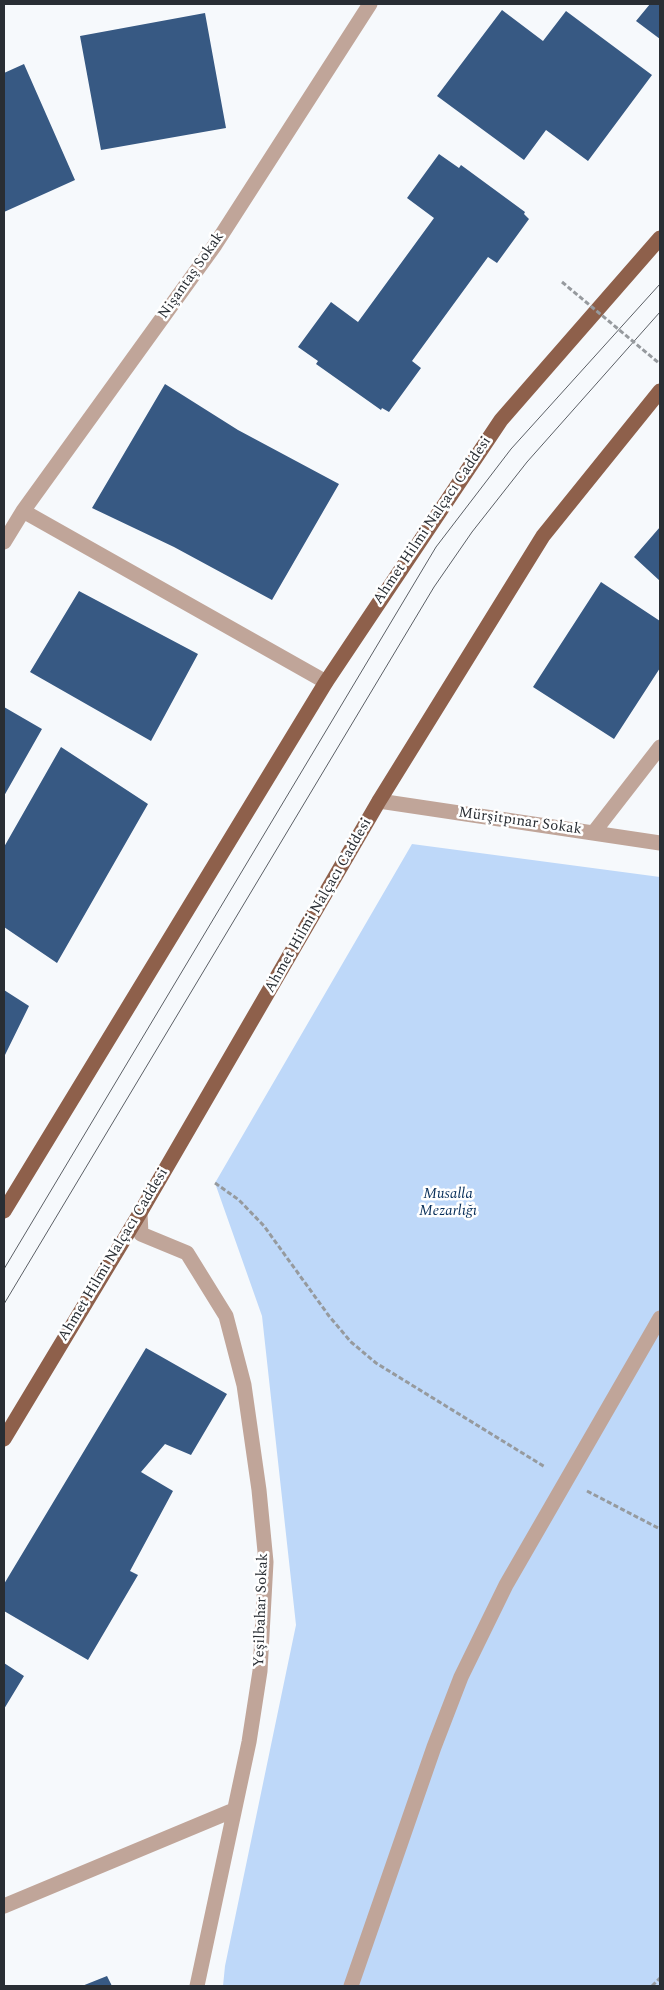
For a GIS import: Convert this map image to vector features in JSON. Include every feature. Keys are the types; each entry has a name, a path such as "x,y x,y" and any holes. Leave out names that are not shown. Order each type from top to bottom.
{"main road":[{"name":"Ahmet Hilmi Nalçacı Caddesi","path":"4,1211 326,682 501,420 660,238"},
{"name":"Ahmet Hilmi Nalçacı Caddesi","path":"4,1439 140,1213 379,801 542,536 660,391"}],"street":[{"name":"Nişantaş Sokak","path":"4,542 23,511 215,245 370,4"},
{"path":"23,511 326,682"},
{"path":"594,832 660,747"},
{"name":"Mürşitpınar Sokak","path":"379,801 660,843"},
{"name":"Yeşilbahar Sokak","path":"140,1213 141,1234 187,1253 226,1316 244,1385 259,1490 266,1562 260,1671 249,1742 197,1986"},
{"path":"352,1986 434,1746 461,1677 506,1584 660,1318"},
{"path":"4,1906 234,1810"}],"path":[{"path":"562,282 660,364"},
{"path":"215,1183 239,1200 264,1226 329,1316 352,1342 376,1363 565,1480 660,1529"},
{"path":"652,1986 660,1978"}],"green space":[{"name":"Musalla Mezarlığı","path":"412,844 660,877 660,1986 223,1986 225,1966 296,1625 262,1316 215,1183"}],"building":[{"path":"650,4 660,4 660,39 636,21"},
{"path":"502,10 543,41 566,11 652,75 588,161 546,130 524,160 437,96"},
{"path":"205,13 226,128 101,150 80,36"},
{"path":"24,64 75,180 4,212 4,73"},
{"path":"439,154 459,168 461,165 525,212 524,214 529,219 497,263 488,257 412,361 421,368 389,412 382,408 381,410 316,364 318,361 298,347 331,302 358,322 434,218 407,198"},
{"path":"165,384 238,430 339,484 272,600 174,547 92,508"},
{"path":"660,527 660,581 634,557"},
{"path":"601,582 660,621 660,668 614,739 533,687"},
{"path":"79,591 198,654 151,741 30,672"},
{"path":"4,707 42,729 4,796"},
{"path":"61,747 148,804 57,963 4,927 4,847"},
{"path":"4,990 29,1006 4,1057"},
{"path":"146,1348 227,1394 191,1455 165,1444 141,1472 173,1491 130,1571 138,1575 88,1660 4,1611 4,1584"},
{"path":"4,1663 24,1676 4,1709"},
{"path":"107,1976 112,1986 82,1986"}],"tram line":[{"path":"4,1269 436,547 511,449 660,284"},
{"path":"4,1304 434,587 472,532 527,462 660,312"}]}
